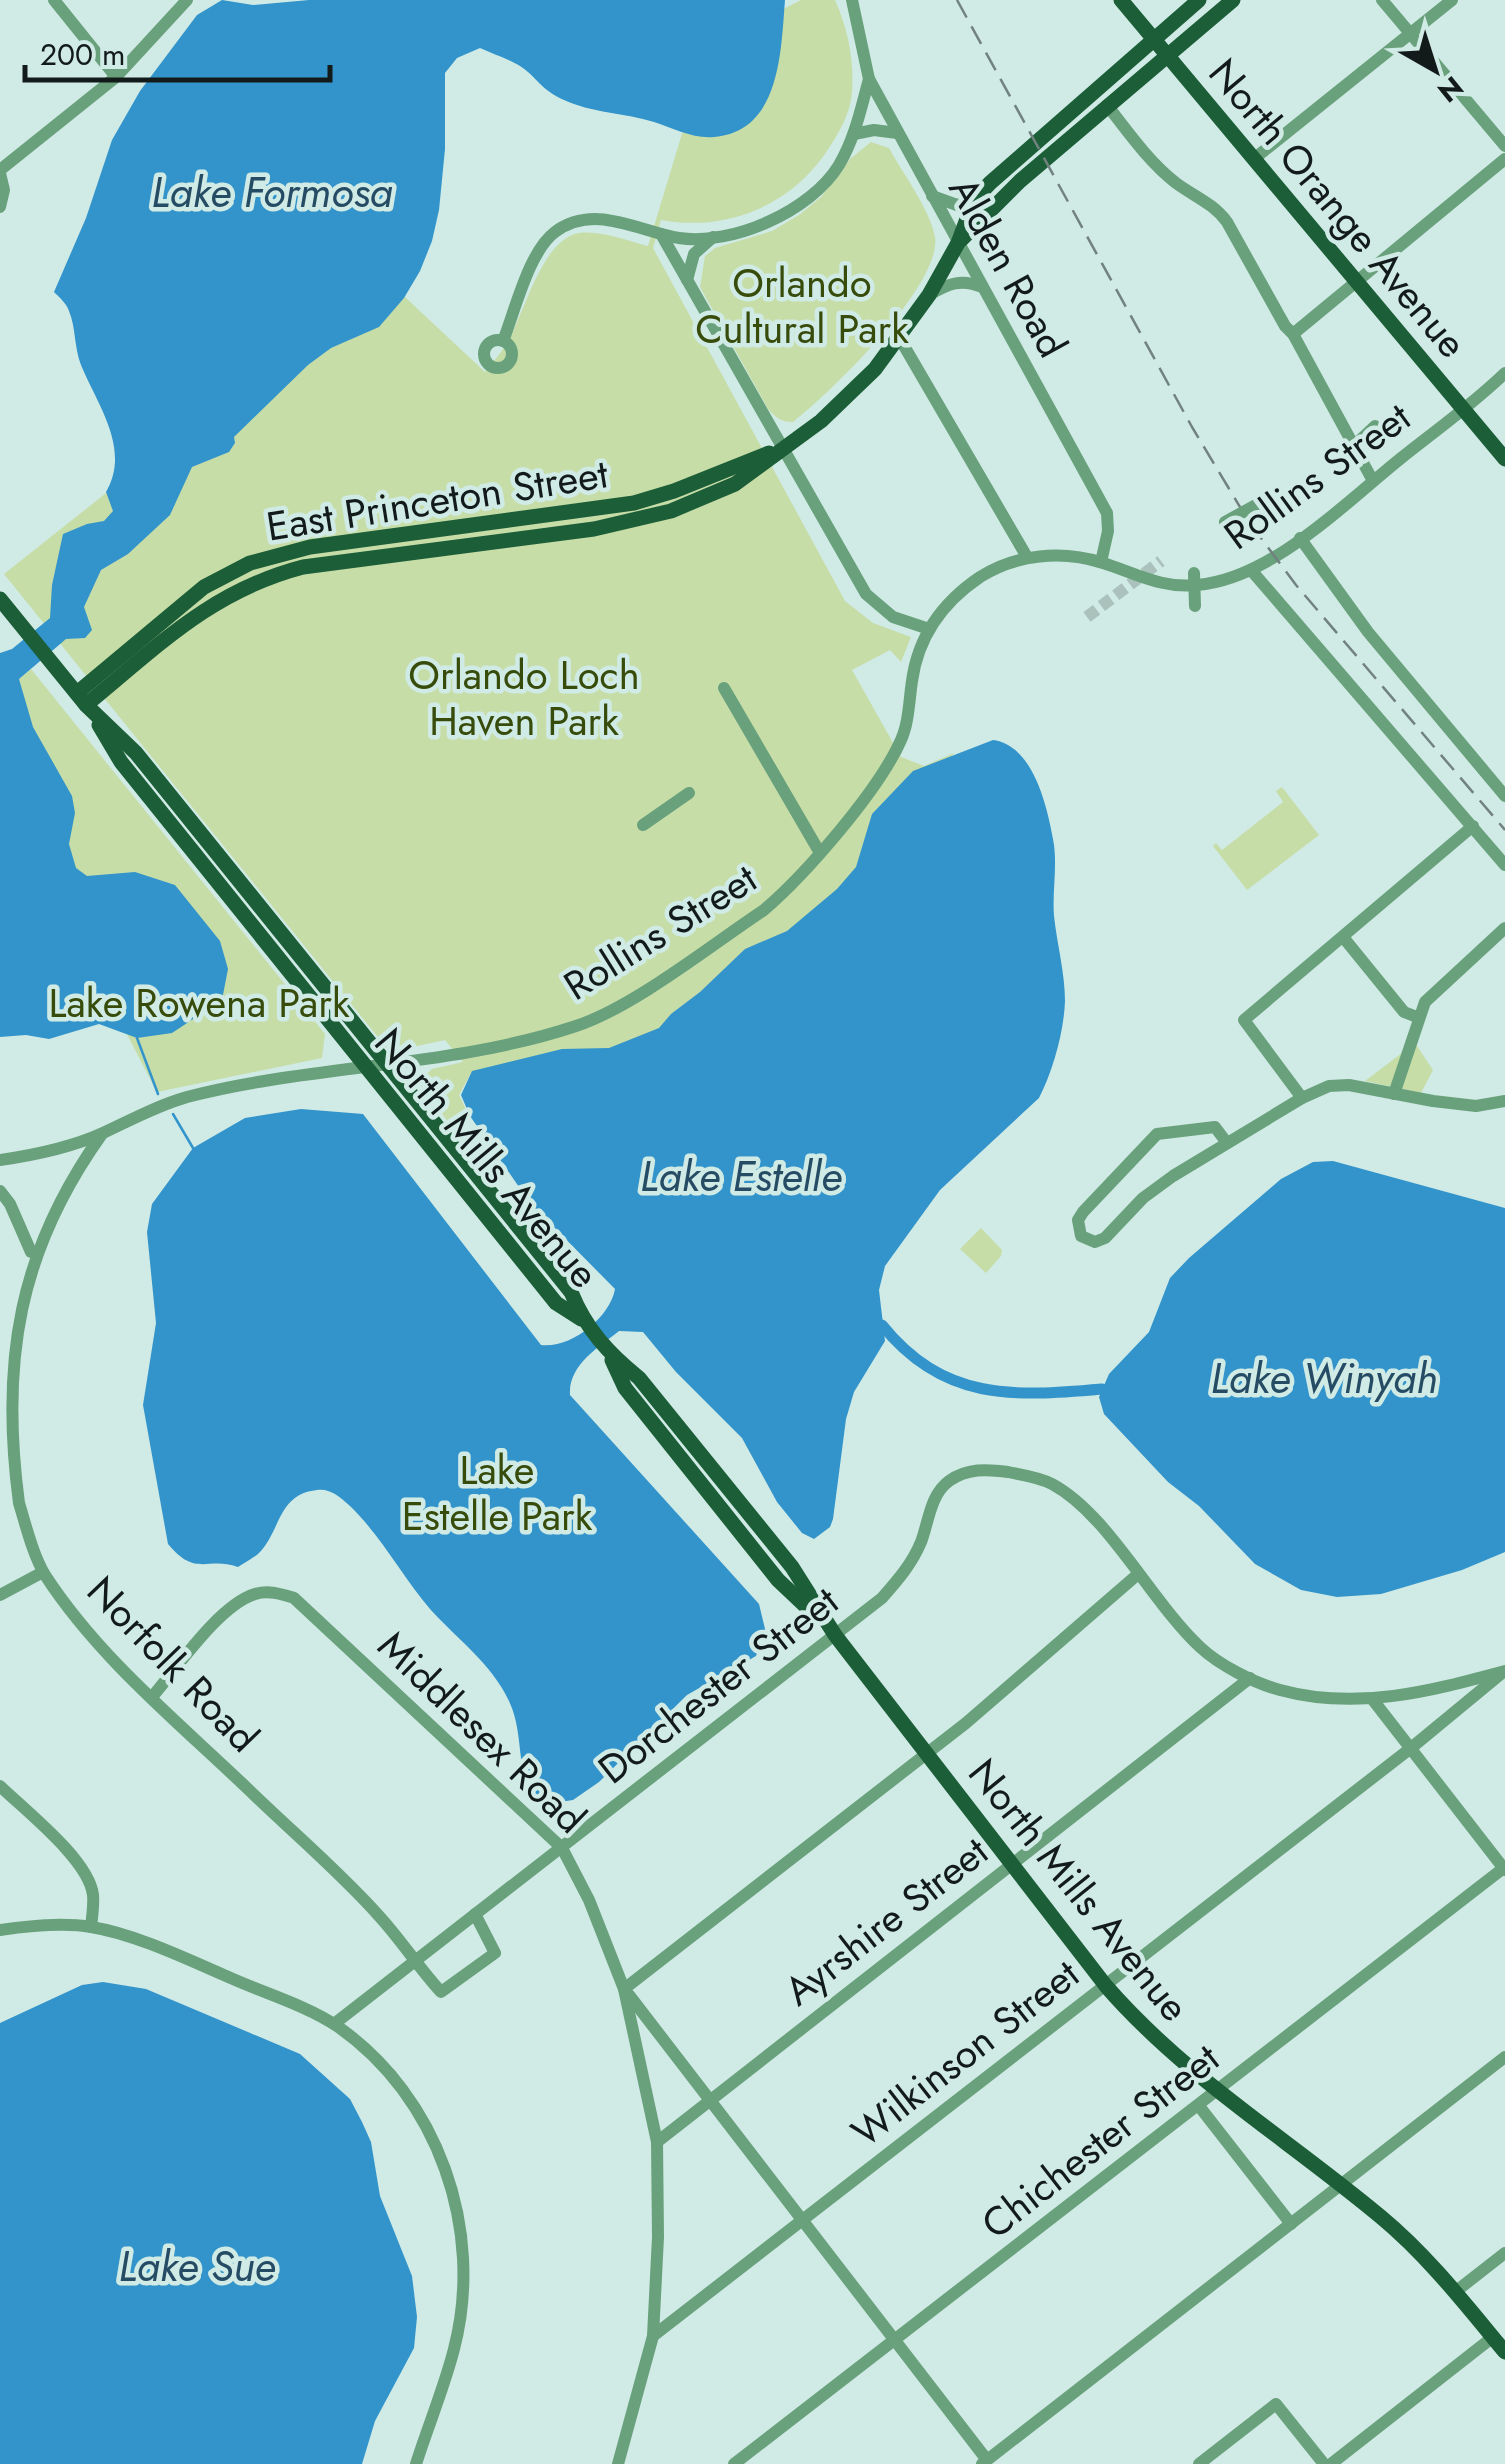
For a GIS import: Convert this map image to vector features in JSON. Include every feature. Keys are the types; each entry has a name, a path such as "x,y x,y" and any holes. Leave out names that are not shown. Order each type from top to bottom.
{"main road":[{"name":"North Orange Avenue","path":"1120,0 1505,459"},
{"name":"East Princeton Street","path":"82,699 219,599 258,580 303,567 594,529 671,511 735,484 852,394 900,339 958,243 974,200 1199,0"},
{"name":"East Princeton Street","path":"958,243 1020,181 1107,104 1233,0"},
{"name":"East Princeton Street","path":"82,699 180,605 204,587 250,563 310,547 634,502 674,491 782,449"},
{"name":"North Mills Avenue","path":"0,599 82,699 136,753 571,1292 582,1319 608,1352 626,1388 778,1580 835,1634 1106,1986 1156,2041 1397,2231 1505,2352"},
{"name":"North Mills Avenue","path":"82,699 121,762 556,1302 582,1319"}],"street":[{"path":"54,0 116,78"},
{"path":"0,207 4,190 0,172 116,78 186,0"},
{"name":"Alden Road","path":"852,0 869,79 1106,513 1108,532 1101,562"},
{"path":"1382,0 1505,146"},
{"path":"1256,158 1452,0"},
{"path":"503,341 535,259 556,231 592,218 684,239 714,236 749,231 804,199 837,168 854,134 869,79"},
{"path":"1107,104 1147,156 1176,183 1218,210 1293,334 1372,481"},
{"path":"854,134 874,130 897,133"},
{"path":"1293,334 1505,159"},
{"path":"932,196 957,204 974,200"},
{"path":"662,234 866,594 893,617 929,629"},
{"path":"687,280 694,254 714,236"},
{"path":"929,295 963,281 982,288"},
{"path":"900,339 1027,557"},
{"name":"Rollins Street","path":"0,1160 46,1153 102,1134 152,1108 186,1098 517,1042 578,1026 608,1012 764,910 820,852 872,786 899,744 907,722 915,662 929,629 941,610 980,578 1027,557 1072,556 1171,585 1196,586 1226,580 1250,570 1300,538 1505,373"},
{"path":"1342,457 1375,426"},
{"path":"1225,522 1264,500"},
{"path":"508,520 512,539"},
{"path":"490,523 493,542"},
{"path":"1300,538 1368,632 1505,796"},
{"path":"1250,570 1505,865"},
{"path":"1194,573 1196,606"},
{"path":"724,688 820,852"},
{"path":"642,825 689,793"},
{"path":"1302,1098 1244,1020 1472,826"},
{"path":"1394,1094 1425,1002 1505,928"},
{"path":"1342,938 1404,1012 1417,1017"},
{"path":"1227,1143 1215,1127 1157,1134 1083,1212 1078,1220 1081,1236 1095,1242 1105,1238 1143,1198 1227,1143 1329,1086 1349,1084 1476,1106 1505,1101"},
{"name":"Norfolk Road","path":"102,1134 64,1187 31,1252 15,1298 4,1370 2,1412 9,1469 43,1572 108,1654 379,1916 442,1992 495,1953 475,1914"},
{"path":"0,1190 31,1252"},
{"name":"Dorchester Street","path":"334,2024 882,1598 903,1574 920,1544 935,1496 946,1482 985,1469 1048,1482 1076,1500 1138,1576"},
{"path":"0,1595 43,1572"},
{"path":"1138,1576 927,1753 624,1989 984,2462 1505,2057"},
{"name":"Wilkinson Street","path":"1138,1576 1203,1650 1278,1690 1373,1700 1505,1671"},
{"name":"Middlesex Road","path":"152,1696 239,1602 254,1594 276,1592 294,1598 562,1848 624,1989 657,2142 653,2336 618,2464"},
{"name":"Wilkinson Street","path":"653,2336 1505,1671"},
{"name":"Ayrshire Street","path":"657,2142 1250,1678"},
{"path":"1373,1700 1505,1868"},
{"path":"0,1786 74,1854 93,1892 91,1927"},
{"name":"Chichester Street","path":"734,2464 1505,1868"},
{"path":"0,1930 23,1926 91,1927 173,1952 334,2024 378,2059 420,2115 450,2174 458,2208 464,2291 454,2347 416,2464"},
{"path":"1199,2106 1290,2224"},
{"path":"1455,2292 1505,2253"},
{"path":"1198,2464 1276,2404 1328,2464 1492,2338"}],"green space":[{"name":"Orlando Loch Haven Park","path":"801,0 835,0 847,33 852,91 837,135 814,168 777,199 733,218 685,223 661,220 653,248 845,601 873,623 911,637 901,662 890,650 852,670 901,757 924,766 954,753 883,846 694,1033 471,1073 459,1095 470,1118 455,1131 418,1082 432,1069 463,1062 445,1040 390,1052 4,574 139,467 360,255 485,372 508,341 545,262 566,238 596,233 648,246 687,117 766,18"},
{"name":"Orlando Cultural Park","path":"871,142 889,148 922,204 935,237 932,258 903,309 856,364 793,422 782,420 768,409 700,287 705,256 715,248 772,231 799,215 821,197 850,159"},
{"name":"Lake Rowena Park","path":"31,669 325,1034 322,1058 157,1092 119,1019 0,695"},
{"path":"1282,787 1319,835 1247,890 1213,846 1216,843 1222,850 1283,802 1276,791"},
{"path":"1415,1043 1433,1070 1421,1093 1365,1081"},
{"path":"981,1228 1002,1250 986,1273 960,1249"}],"water":[{"name":"Lake Formosa","path":"222,0 253,5 309,0 785,0 778,64 765,104 753,120 736,132 714,137 691,135 643,119 575,104 548,91 518,65 480,48 457,58 445,73 445,149 439,210 432,241 404,298 379,327 331,348 308,365 234,437 229,452 192,467 170,515 128,554 101,570 84,607 92,630 85,638 66,639 19,679 33,727 72,796 75,813 69,844 76,868 87,876 135,872 175,885 220,941 228,969 222,1000 172,1033 137,1038 99,1024 49,1039 26,1035 0,1037 0,653 12,649 50,618 52,585 63,534 104,521 113,511 106,492 113,476 114,444 81,365 68,308 54,292 86,218 112,140 140,91 197,15"},
{"name":"Lake Estelle","path":"993,740 1018,753 1036,779 1054,848 1054,916 1065,1001 1060,1038 1044,1087 1039,1098 940,1190 885,1266 879,1290 885,1341 854,1392 846,1419 833,1519 830,1527 814,1539 802,1533 777,1502 742,1438 676,1372 643,1332 619,1331 579,1366 570,1395 759,1604 765,1629 756,1656 687,1695 599,1782 573,1800 553,1803 532,1797 524,1774 514,1713 502,1687 430,1609 372,1530 339,1496 322,1490 294,1499 258,1554 238,1567 194,1563 168,1544 143,1405 156,1323 147,1232 152,1204 193,1148 245,1118 301,1109 363,1114 541,1345 576,1337 597,1321 615,1289 530,1203 470,1116 461,1095 472,1071 562,1049 609,1048 659,1028 745,949 787,931 837,889 856,867 872,814 913,771"},
{"name":"Lake Winyah","path":"1333,1161 1505,1208 1505,1552 1462,1570 1381,1594 1337,1597 1301,1590 1255,1564 1199,1506 1168,1482 1104,1414 1099,1397 1109,1374 1149,1332 1170,1278 1189,1258 1281,1179 1313,1162"},
{"name":"Lake Sue","path":"103,1982 146,1989 300,2054 350,2099 371,2142 380,2196 412,2276 417,2317 414,2348 375,2421 362,2464 0,2464 0,2023 82,1985"}],"waterway":[{"path":"137,1038 158,1094"},
{"path":"173,1114 193,1148"},
{"path":"882,1325 905,1350 955,1381 1009,1392 1102,1389"}],"tunnel":[{"path":"1087,617 1161,561"}],"railway":[{"path":"957,0 1192,427 1249,522 1296,585 1505,830"}],"park label":[{"name":"Lake Estelle Park","path":"497,1493"}]}
